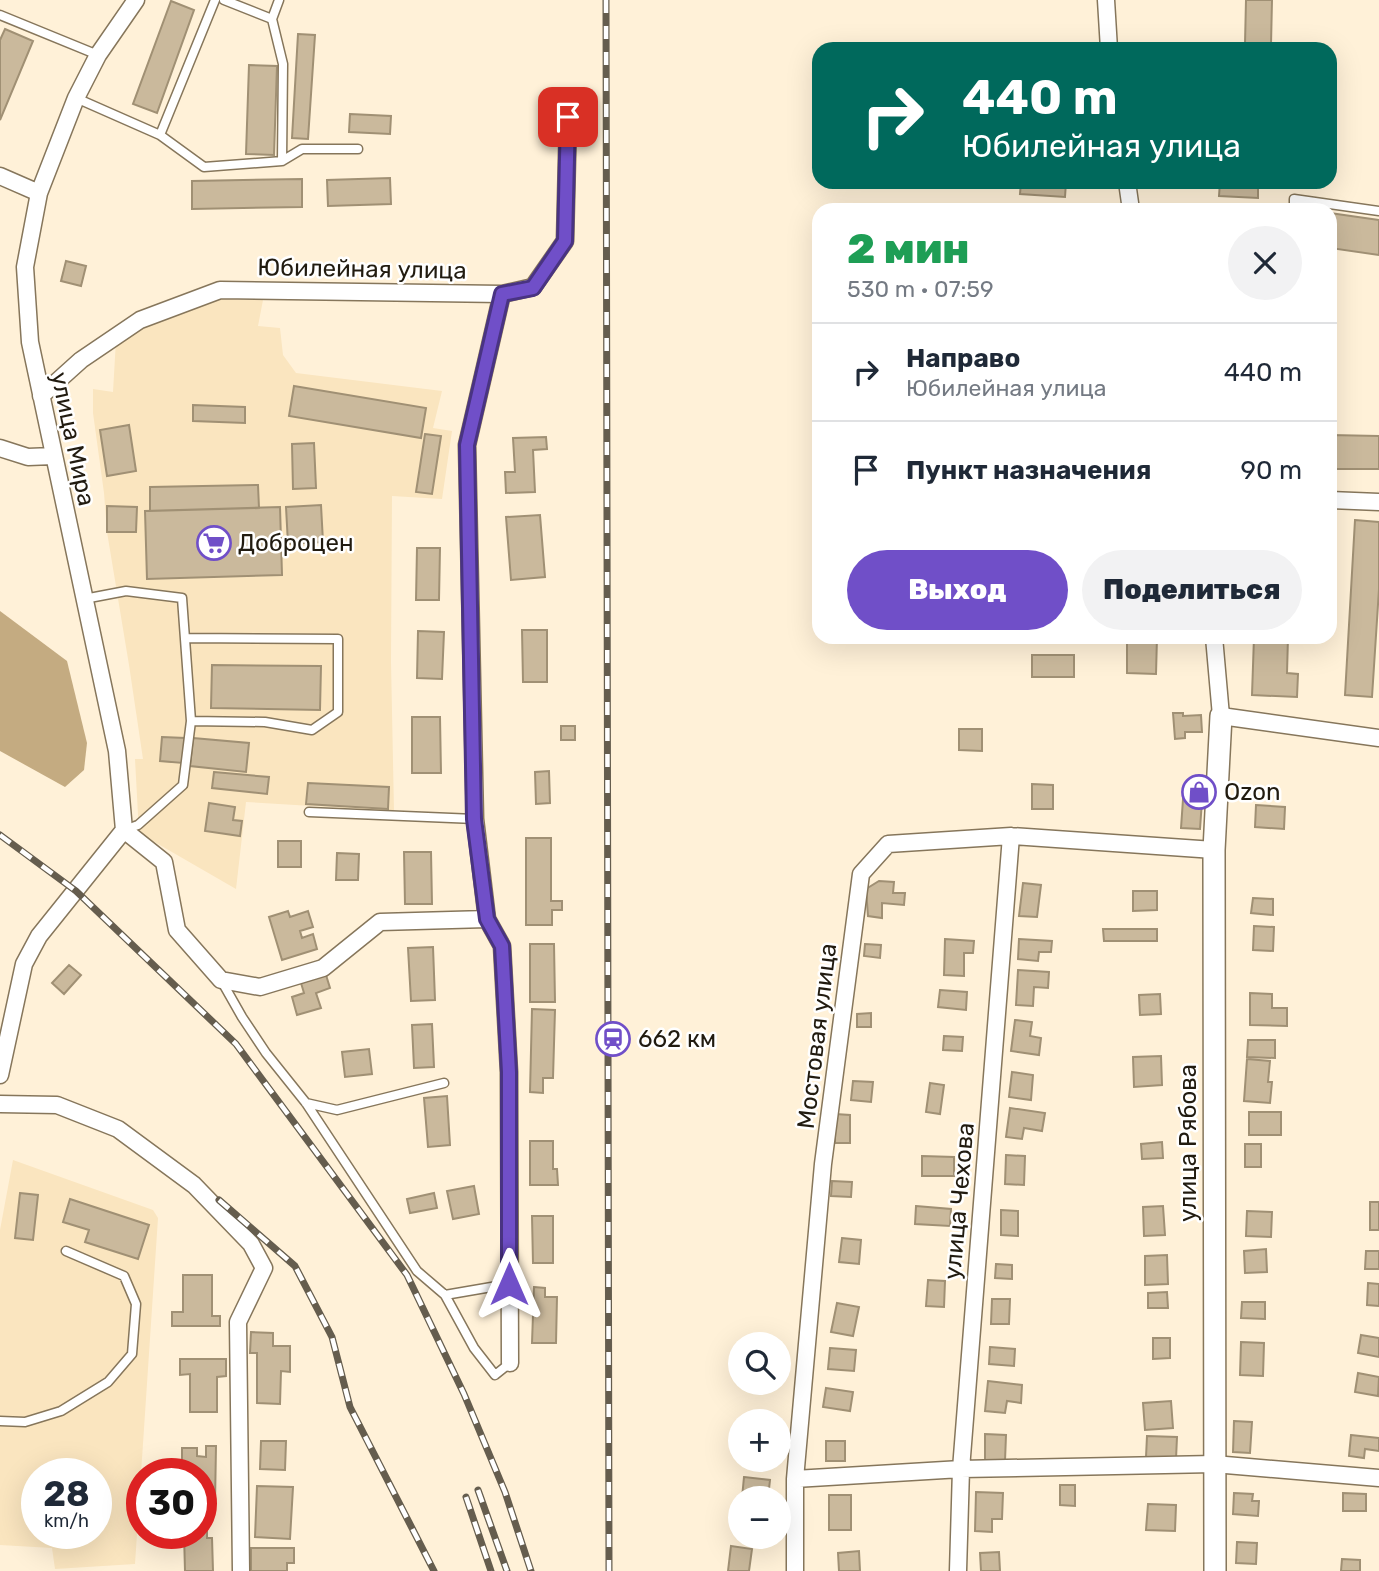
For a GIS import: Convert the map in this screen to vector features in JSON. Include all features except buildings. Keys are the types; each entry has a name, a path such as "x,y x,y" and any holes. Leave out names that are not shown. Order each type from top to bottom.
{"street":[{"name":"улица Мира","path":"124,830 117,751 30,342 24,267 39,193 76,98 98,55 136,0"},
{"path":"1105,0 1108,42"},
{"name":"Юбилейная улица","path":"41,396 81,360 139,320 220,290 502,294 533,288 565,241 568,117"},
{"path":"0,176 39,193"},
{"path":"502,294 467,445 474,819 487,919 502,946 508,1044 510,1363"},
{"path":"0,448 28,457 53,456"},
{"path":"1337,500 1379,502"},
{"path":"1214,644 1221,716 1379,738"},
{"name":"улица Рябова","path":"1215,1571 1214,850 1221,716"},
{"path":"1,1069 24,964 39,936 124,830 164,862 177,930 221,980 260,987 323,968 380,922 487,919"},
{"name":"Мостовая улица","path":"794,1571 795,1479 823,1164 861,874 888,845 1012,836 1214,850"},
{"name":"улица Чехова","path":"958,1571 961,1469 1012,836"},
{"path":"0,1104 57,1105 118,1129 194,1185 251,1244 264,1268 238,1322 241,1571"},
{"path":"795,1479 961,1469 1214,1464 1379,1478"}],"lane":[{"path":"160,135 215,0"},
{"path":"224,0 272,19"},
{"path":"279,0 272,19 283,64 282,161"},
{"path":"0,15 98,55"},
{"path":"76,98 160,135 204,167 282,161 302,149 358,149"},
{"path":"1294,203 1294,200 1317,203"},
{"path":"1337,206 1379,211"},
{"path":"84,599 126,590 182,598 191,720 184,785 138,825 124,830"},
{"path":"185,638 338,639 338,712 312,730 265,722 191,720"},
{"path":"309,812 474,819"},
{"path":"221,980 266,1053 306,1103 417,1271 445,1295 474,1348 495,1375 510,1363"},
{"path":"306,1103 337,1110 444,1083"},
{"path":"0,1421 25,1422 61,1411 108,1382 132,1354 136,1304 124,1276 66,1251"},
{"path":"445,1295 509,1284"}],"shaded area":[{"path":"209,299 263,300 258,326 280,328 283,355 296,373 442,391 433,428 452,431 442,499 392,496 394,811 246,802 236,889 139,833 135,759 143,759 107,532 93,413 93,389 113,392 116,340"},
{"path":"0,611 67,661 87,743 84,770 65,787 0,751"},
{"path":"13,1160 153,1210 158,1218 142,1458 126,1458 126,1549 136,1549 135,1564 55,1569 52,1549 112,1549 112,1458 21,1458 21,1546 0,1545 0,1230"}],"railway":[{"path":"606,0 609,1571"},
{"path":"0,835 76,891 236,1044 407,1275 464,1394 505,1492 531,1571"},
{"path":"219,1200 295,1266 332,1337 350,1407 434,1571"},
{"path":"478,1490 507,1571"},
{"path":"466,1497 491,1571"}],"place":[{"name":"Доброцен","path":"214,543"},
{"name":"Ozon","path":"1199,792"},
{"name":"662 км","path":"613,1039"}],"route":[{"path":"509,1284 509,1072 502,946 487,919 474,819 467,445 502,294 533,288 565,241 568,117"}]}
